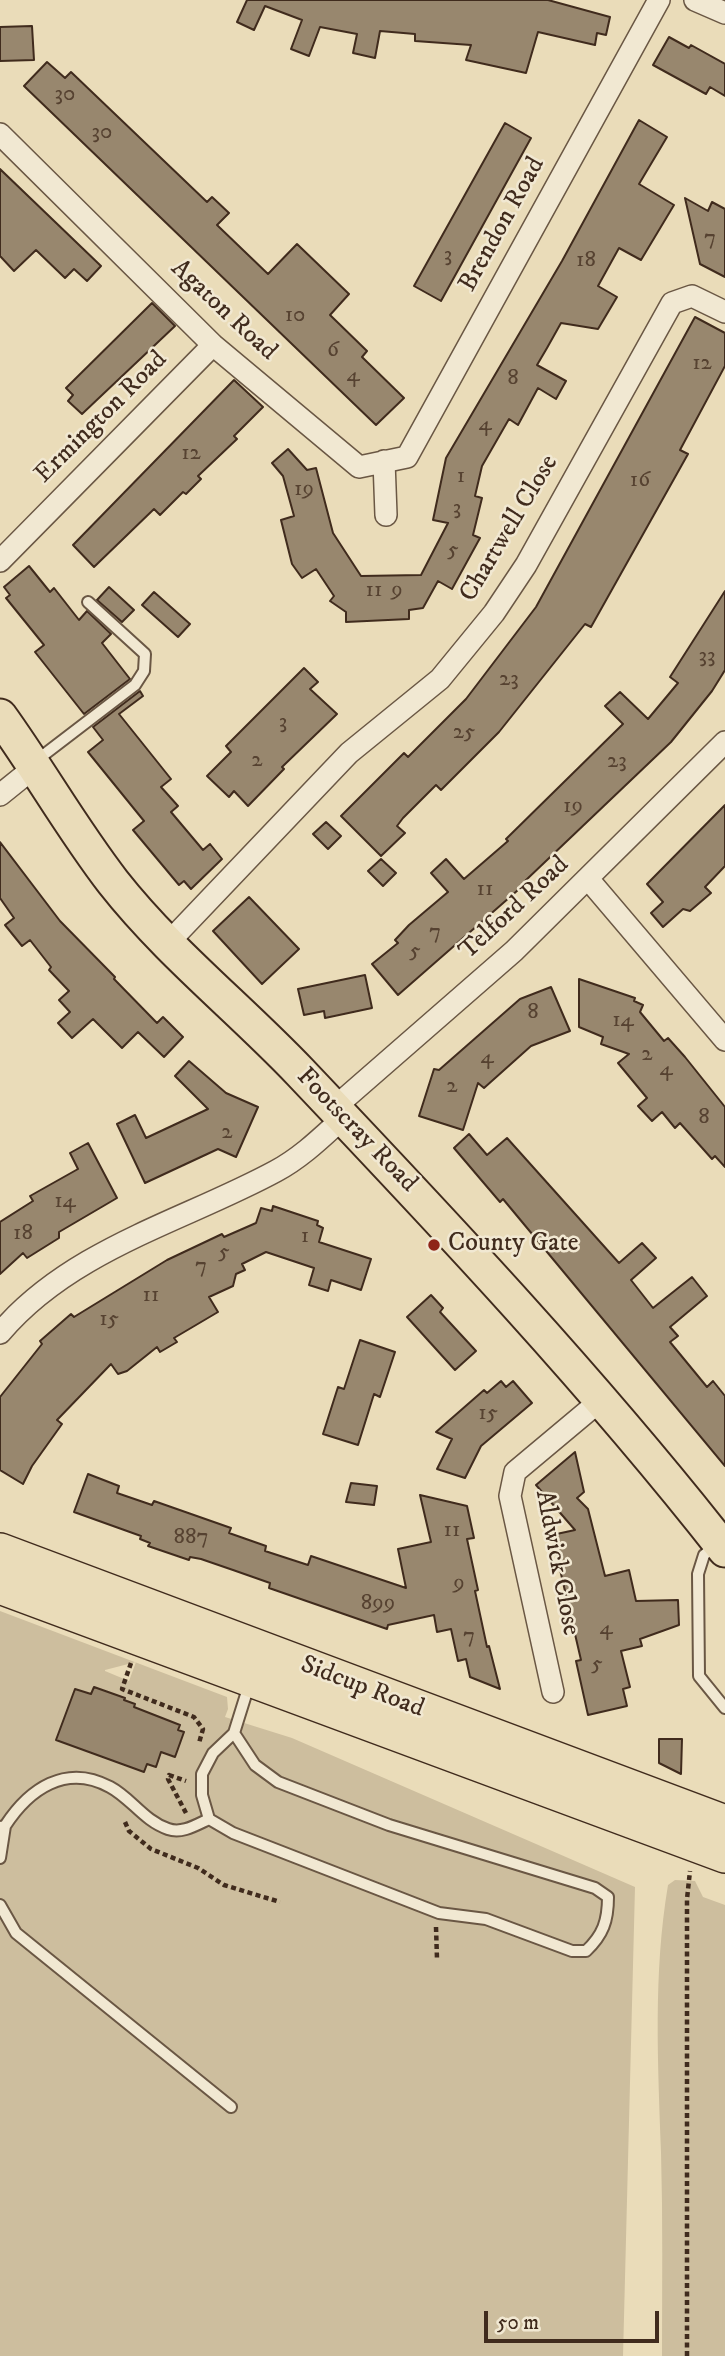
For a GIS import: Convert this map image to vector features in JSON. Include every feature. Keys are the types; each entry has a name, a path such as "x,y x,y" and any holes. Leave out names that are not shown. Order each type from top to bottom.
{"highway":[{"name":"Sidcup Road","path":"0,1551 725,1824"},
{"name":"Sidcup Road","path":"0,1586 725,1855"}],"main road":[{"name":"Footscray Road","path":"0,716 112,881 168,943 273,1044 453,1232 601,1400 722,1546"}],"street":[{"name":"Brendon Road","path":"384,461 407,457 659,0"},
{"path":"695,0 725,13"},
{"name":"Agaton Road","path":"0,134 214,345 359,467 384,461"},
{"name":"Chartwell Close","path":"168,943 349,753 440,679 494,613 526,565 672,303 692,296 725,312"},
{"name":"Ermington Road","path":"0,561 214,345"},
{"path":"384,461 386,515"},
{"name":"Telford Road","path":"339,1113 589,880 725,742"},
{"path":"0,795 35,764"},
{"path":"589,880 725,1040"},
{"path":"0,1333 45,1293 77,1271 174,1217 276,1171 307,1150 339,1113"},
{"name":"Aldwick Close","path":"553,1692 510,1496 514,1472 601,1400"}],"lane":[{"path":"35,764 135,685 144,671 145,654 88,602"},
{"name":"Footscray Road","path":"722,1546 704,1555 698,1574 699,1676 725,1708"},
{"path":"234,1733 256,1765 278,1782 389,1825 595,1888 608,1897 608,1918 598,1939 586,1951 572,1951 486,1919 439,1913 233,1833 209,1819 202,1795 202,1774 213,1753 234,1733 250,1679"},
{"path":"0,1858 3,1827 15,1810 45,1785 68,1777 88,1779 110,1787 148,1819 169,1830 194,1826 209,1819"},
{"path":"0,1905 16,1933 231,2107"}],"path":[{"path":"133,1657 122,1689 194,1717 201,1723 203,1729 195,1755"},
{"path":"191,1769 186,1782 169,1776 168,1779 194,1826"},
{"path":"121,1795 118,1805 129,1831 151,1849 198,1868 224,1885 280,1902"},
{"path":"687,2356 687,1899 693,1843"},
{"path":"436,1949 437,1959"}],"shaded area":[{"path":"0,1611 135,1662 105,1671 129,1681 136,1662 227,1697 228,1709 225,1717 292,1738 635,1887 623,2356 0,2356"},
{"path":"675,1880 695,1881 703,1897 725,1905 725,2356 662,2356 658,1985 668,1885"}],"building":[{"path":"247,0 548,0 610,17 606,35 597,33 595,45 538,32 526,73 466,60 471,45 415,41 415,34 380,31 375,58 353,53 357,34 320,27 309,56 291,49 302,20 265,6 254,30 237,22"},
{"path":"32,26 34,60 0,61 0,27"},
{"path":"669,37 689,48 691,45 725,64 725,96 710,87 706,94 653,65"},
{"path":"47,62 65,78 71,72 207,202 212,197 229,213 217,225 268,274 297,244 349,294 330,315 367,351 362,357 404,398 376,425 24,86"},
{"path":"639,120 667,137 639,184 674,205 641,260 619,248 598,286 617,297 598,329 561,323 537,365 566,381 556,399 538,388 518,425 509,419 482,466 475,496 482,498 473,535 480,538 452,589 438,581 423,608 409,610 409,619 346,622 346,612 330,601 334,596 316,569 302,578 292,564 281,520 294,516 283,476 272,463 288,449 307,470 316,468 333,533 361,576 421,575 448,523 433,520 446,458 562,261"},
{"path":"505,123 531,138 441,301 414,286"},
{"path":"0,169 101,266 87,281 74,269 65,278 36,250 14,271 0,256"},
{"path":"685,198 708,211 712,202 725,209 725,277 700,264"},
{"path":"152,303 175,326 82,414 68,401 73,395 66,388"},
{"path":"695,317 725,333 725,366 680,450 688,454 591,627 585,624 499,732 441,790 436,785 403,818 397,826 405,833 381,856 341,816 404,753 408,757 466,699 536,607"},
{"path":"234,380 263,407 234,436 237,439 198,476 201,479 186,494 183,492 160,515 154,509 94,567 73,545"},
{"path":"29,566 50,592 54,588 79,620 87,611 111,634 102,643 130,679 84,714 35,652 44,645 6,598 10,595 4,587"},
{"path":"109,587 134,610 122,622 97,600"},
{"path":"725,591 725,670 712,691 671,742 525,881 526,883 398,995 372,964 398,943 395,940 409,925 448,892 431,873 446,859 464,879 508,841 506,839 623,724 605,706 620,692 648,719 678,683 670,677"},
{"path":"154,592 190,624 178,637 142,605"},
{"path":"304,668 318,682 310,689 337,714 282,767 284,769 248,806 234,791 229,797 207,776 231,752 226,746"},
{"path":"140,691 143,696 119,714 171,779 161,787 178,806 171,812 203,850 210,844 222,859 191,889 184,881 179,885 133,830 144,821 88,752 103,740 93,727"},
{"path":"725,805 725,866 705,887 711,893 690,911 683,909 663,927 651,913 663,902 647,884"},
{"path":"326,822 341,836 328,849 313,834"},
{"path":"0,842 60,921 114,979 157,1023 163,1017 183,1037 164,1057 138,1032 122,1048 93,1019 72,1038 58,1023 70,1012 59,1000 69,991 49,970 51,967 30,940 22,946 5,925 14,918 0,898"},
{"path":"381,859 396,873 383,886 368,871"},
{"path":"249,897 299,949 262,984 213,931"},
{"path":"365,975 372,1008 325,1018 324,1011 304,1015 298,989"},
{"path":"579,979 635,998 634,1001 643,1005 640,1012 664,1041 668,1038 685,1057 725,1107 725,1167 715,1156 712,1159 680,1123 675,1128 662,1112 652,1121 638,1106 647,1098 618,1063 629,1054 601,1044 603,1037 579,1027"},
{"path":"551,987 570,1031 531,1046 484,1088 478,1083 463,1130 419,1116 434,1069 439,1070 520,999"},
{"path":"189,1061 226,1093 258,1107 236,1157 218,1149 145,1183 117,1124 135,1115 146,1138 208,1109 175,1076"},
{"path":"469,1134 487,1155 507,1138 619,1263 642,1243 656,1258 631,1280 653,1308 692,1277 707,1296 670,1327 678,1336 670,1342 707,1387 713,1381 725,1396 725,1466 503,1199 500,1202 454,1148"},
{"path":"88,1143 117,1198 59,1232 59,1238 27,1258 23,1253 0,1274 0,1222 33,1201 30,1196 78,1169 70,1153"},
{"path":"273,1206 318,1221 317,1225 323,1228 319,1242 371,1259 361,1290 331,1280 328,1291 309,1285 314,1268 266,1252 242,1264 245,1270 236,1274 233,1286 209,1297 218,1312 174,1338 177,1342 160,1352 157,1347 127,1371 118,1374 111,1364 57,1420 62,1424 32,1466 23,1484 0,1470 0,1397 42,1344 40,1341 71,1314 74,1317 167,1260 222,1234 224,1237 256,1223 261,1208 272,1211"},
{"path":"431,1295 443,1308 440,1312 476,1351 455,1370 407,1317"},
{"path":"360,1340 395,1352 380,1397 374,1394 358,1445 323,1434 338,1387 344,1389"},
{"path":"501,1381 506,1387 513,1381 532,1403 481,1446 465,1478 437,1469 452,1439 436,1432 484,1390 487,1393"},
{"path":"575,1452 584,1492 577,1498 588,1509 605,1576 629,1570 636,1601 678,1600 679,1625 640,1639 642,1646 621,1651 630,1687 623,1689 627,1706 588,1715 576,1661 581,1660 552,1535 575,1530 536,1485"},
{"path":"88,1474 119,1486 117,1493 152,1505 154,1501 231,1528 229,1533 266,1546 265,1551 308,1565 311,1556 406,1588 398,1549 431,1542 420,1495 467,1506 474,1538 467,1539 478,1590 475,1591 487,1647 489,1646 500,1689 470,1677 466,1659 458,1661 451,1629 437,1632 434,1615 388,1625 387,1629 269,1588 270,1583 233,1570 201,1559 190,1557 189,1560 148,1546 150,1543 140,1539 141,1536 74,1512"},
{"path":"351,1483 377,1486 374,1505 346,1502"},
{"path":"94,1687 125,1698 124,1700 135,1704 134,1707 180,1725 178,1730 184,1732 175,1757 161,1752 156,1767 147,1764 144,1772 56,1740 75,1689 91,1694"},
{"path":"659,1739 682,1739 681,1774 659,1763"}],"place":[{"name":"County Gate","path":"434,1245"}]}
